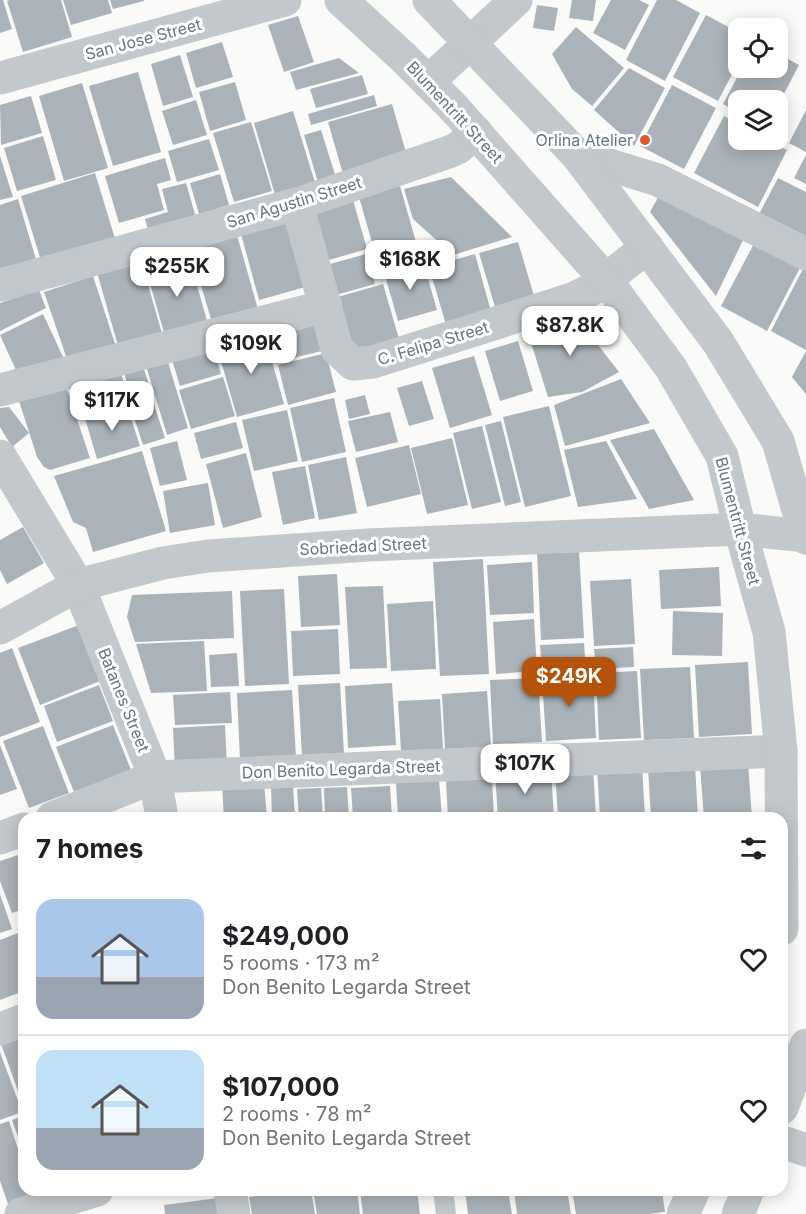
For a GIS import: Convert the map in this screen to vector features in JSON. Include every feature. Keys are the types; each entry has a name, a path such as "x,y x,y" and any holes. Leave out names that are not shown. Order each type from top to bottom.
{"street":[{"name":"San Jose Street","path":"0,78 285,0"},
{"name":"Blumentritt Street","path":"341,0 428,82 476,132 606,280 671,368 722,456 769,632 782,751 782,812"},
{"path":"429,0 576,155 718,342 778,441 806,537"},
{"path":"428,82 468,42 516,0"},
{"name":"San Agustin Street","path":"0,285 297,204 449,152 458,148 476,132"},
{"path":"576,155 658,180 806,254"},
{"name":"C. Felipa Street","path":"297,204 337,349 353,364 373,362 575,298 586,294 606,280"},
{"path":"606,280 647,248"},
{"path":"0,390 326,306"},
{"name":"Batanes Street","path":"0,456 78,585 155,777 161,812"},
{"name":"Sobriedad Street","path":"0,628 78,585 163,563 208,556 368,545 740,529 806,537"},
{"name":"Don Benito Legarda Street","path":"67,812 155,777 782,751"},
{"path":"0,838 18,831"},
{"path":"0,1029 18,1022"},
{"path":"788,1092 806,1045"},
{"path":"788,1144 806,1150"},
{"path":"21,1214 78,1196"},
{"path":"231,1196 234,1214"},
{"path":"683,1214 691,1196"},
{"path":"738,1214 746,1196"}],"lane":[{"path":"444,1196 446,1214"}],"building":[{"path":"0,0 3,0 12,29 0,33"},
{"path":"61,0 72,37 23,52 7,1"},
{"path":"63,0 108,0 112,13 71,25"},
{"path":"110,0 144,0 144,1 113,9"},
{"path":"572,0 596,0 593,21 569,18"},
{"path":"611,0 639,0 649,5 625,50 593,33"},
{"path":"657,0 676,0 700,13 665,81 626,60"},
{"path":"537,5 558,8 554,31 533,28"},
{"path":"706,15 728,27 728,78 730,78 718,101 673,77"},
{"path":"298,16 314,62 284,72 268,25"},
{"path":"576,27 624,68 592,106 572,89 552,54"},
{"path":"222,42 233,77 196,88 186,53"},
{"path":"180,55 193,97 163,106 151,64"},
{"path":"339,58 359,73 296,90 290,72"},
{"path":"788,59 799,65 786,90 730,90 737,78 788,78"},
{"path":"629,68 665,88 634,146 594,110"},
{"path":"138,72 161,152 113,166 89,86"},
{"path":"362,75 368,94 316,108 310,89"},
{"path":"235,82 246,120 210,131 199,92"},
{"path":"82,83 108,168 64,181 39,96"},
{"path":"672,85 716,108 684,169 640,146"},
{"path":"374,95 377,106 311,125 308,114"},
{"path":"728,95 728,107 723,104"},
{"path":"31,96 42,133 1,145 0,105"},
{"path":"196,100 207,135 173,145 162,111"},
{"path":"392,104 407,156 343,174 328,122"},
{"path":"806,110 806,152 789,143"},
{"path":"293,111 316,186 276,198 254,123"},
{"path":"724,116 728,118 728,150 787,150 758,207 694,173"},
{"path":"251,122 272,191 234,202 213,133"},
{"path":"321,130 338,184 320,189 304,135"},
{"path":"43,136 56,180 17,191 4,148"},
{"path":"209,139 219,170 177,182 168,151"},
{"path":"806,155 806,184 794,178"},
{"path":"0,156 13,197 0,200"},
{"path":"165,158 171,180 157,184 164,210 119,223 105,176"},
{"path":"95,173 117,245 43,267 21,196"},
{"path":"220,174 229,205 199,214 190,183"},
{"path":"451,177 512,237 453,255 413,219 404,189"},
{"path":"778,178 806,192 806,243 757,218"},
{"path":"186,183 199,228 151,241 145,219 168,212 162,189"},
{"path":"400,186 420,256 379,267 359,197"},
{"path":"662,190 745,236 716,296 650,212"},
{"path":"18,199 38,266 0,277 0,205"},
{"path":"353,200 367,249 322,262 308,213"},
{"path":"289,216 309,286 259,300 240,230"},
{"path":"237,235 259,313 213,326 190,248"},
{"path":"757,238 803,262 767,331 721,306"},
{"path":"518,242 537,306 498,317 479,253"},
{"path":"366,254 375,284 332,296 323,266"},
{"path":"475,254 492,315 447,328 429,267"},
{"path":"140,257 163,337 119,349 96,269"},
{"path":"190,261 208,324 165,336 147,273"},
{"path":"423,261 437,310 398,321 384,272"},
{"path":"806,263 806,350 771,331"},
{"path":"93,276 118,353 70,368 44,292"},
{"path":"383,284 400,342 347,356 331,299"},
{"path":"39,290 46,308 0,331 0,303"},
{"path":"570,309 619,372 582,392 548,397 529,336 543,331"},
{"path":"43,314 64,359 20,379 0,335"},
{"path":"314,319 322,351 276,362 268,331"},
{"path":"264,333 284,404 237,417 217,347"},
{"path":"518,341 533,391 500,401 485,351"},
{"path":"213,347 221,374 180,386 172,360"},
{"path":"806,351 806,394 792,377"},
{"path":"326,353 336,392 288,405 278,365"},
{"path":"474,356 492,415 450,428 432,368"},
{"path":"167,359 188,428 167,435 146,366"},
{"path":"142,363 152,394 132,400 123,369"},
{"path":"119,367 130,401 83,415 72,381"},
{"path":"223,377 235,416 191,429 179,390"},
{"path":"621,379 650,423 565,446 554,405"},
{"path":"422,381 434,419 409,426 397,388"},
{"path":"66,386 90,458 50,470 44,467 37,457 19,401"},
{"path":"365,395 370,414 349,419 345,400"},
{"path":"152,398 165,438 143,445 130,405"},
{"path":"334,398 346,452 302,462 290,408"},
{"path":"127,406 140,446 97,459 85,418"},
{"path":"549,406 571,496 525,507 503,417"},
{"path":"9,407 29,433 12,447 0,427 0,408"},
{"path":"287,410 298,461 254,471 242,420"},
{"path":"390,412 398,442 356,452 348,421"},
{"path":"501,421 521,502 505,506 485,425"},
{"path":"236,422 243,448 201,459 194,433"},
{"path":"482,426 501,502 472,509 453,433"},
{"path":"654,429 694,500 649,509 610,440"},
{"path":"452,438 468,505 427,514 411,448"},
{"path":"177,441 187,480 160,486 150,448"},
{"path":"606,441 637,499 578,507 564,450"},
{"path":"409,445 421,494 367,507 355,458"},
{"path":"142,451 166,531 93,552 86,528 73,522 54,476"},
{"path":"246,453 262,517 223,528 206,464"},
{"path":"346,457 357,513 319,520 308,465"},
{"path":"305,466 315,518 283,525 272,472"},
{"path":"208,483 215,525 170,533 163,491"},
{"path":"23,527 44,563 7,584 0,570 0,540"},
{"path":"579,550 584,638 541,640 537,552"},
{"path":"483,559 489,674 440,676 433,562"},
{"path":"532,562 534,613 490,615 487,565"},
{"path":"719,567 721,606 661,609 659,570"},
{"path":"337,574 340,625 301,627 298,576"},
{"path":"631,579 635,644 594,646 590,581"},
{"path":"383,586 387,668 350,669 345,587"},
{"path":"284,589 289,684 245,686 240,591"},
{"path":"232,591 234,638 135,642 127,617 132,595"},
{"path":"433,601 436,669 391,671 387,604"},
{"path":"673,611 723,613 722,656 672,655"},
{"path":"534,619 537,671 496,674 493,622"},
{"path":"79,625 100,681 40,705 18,648"},
{"path":"338,629 340,674 293,676 291,631"},
{"path":"204,641 207,691 151,693 136,644"},
{"path":"584,643 586,672 542,674 540,645"},
{"path":"633,647 634,667 596,669 594,649"},
{"path":"12,648 40,722 0,737 0,653"},
{"path":"237,653 239,686 211,687 209,655"},
{"path":"748,662 752,734 699,737 695,665"},
{"path":"690,667 694,738 644,740 640,669"},
{"path":"637,671 641,738 599,740 596,673"},
{"path":"593,676 596,738 546,741 542,678"},
{"path":"538,678 542,742 493,744 490,680"},
{"path":"340,683 344,754 302,756 298,685"},
{"path":"392,683 396,745 348,748 345,686"},
{"path":"99,685 113,721 57,742 44,706"},
{"path":"292,690 296,757 240,760 237,693"},
{"path":"487,691 491,747 445,750 442,694"},
{"path":"230,692 232,723 175,725 173,695"},
{"path":"440,699 443,749 401,751 398,701"},
{"path":"113,725 133,775 76,797 56,747"},
{"path":"225,725 227,767 175,769 173,728"},
{"path":"43,726 69,793 29,808 3,741"},
{"path":"0,745 17,789 0,795"},
{"path":"748,763 752,812 704,812 700,766"},
{"path":"642,765 645,812 600,812 597,767"},
{"path":"695,765 698,812 651,812 648,768"},
{"path":"593,766 596,812 558,812 555,768"},
{"path":"551,770 554,812 498,812 495,773"},
{"path":"439,779 442,812 398,812 396,782"},
{"path":"492,779 494,812 448,812 446,781"},
{"path":"264,783 266,812 224,812 222,785"},
{"path":"293,785 295,812 272,812 271,786"},
{"path":"390,786 392,812 353,812 351,788"},
{"path":"347,787 349,812 325,812 324,788"},
{"path":"321,788 323,812 299,812 297,789"},
{"path":"18,855 18,911 12,913 0,881 0,861"},
{"path":"0,894 12,929 0,933"},
{"path":"18,933 18,993 0,1000 0,940"},
{"path":"18,1035 18,1091 0,1041"},
{"path":"0,1052 18,1101 18,1113 0,1120"},
{"path":"18,1118 18,1137 12,1120"},
{"path":"9,1121 18,1149 18,1196 33,1196 8,1204 0,1181 0,1124"},
{"path":"312,1196 315,1214 252,1214 249,1197"},
{"path":"314,1196 358,1196 360,1214 317,1214"},
{"path":"361,1196 418,1196 420,1214 363,1214"},
{"path":"466,1196 509,1196 512,1214 468,1214"},
{"path":"515,1196 568,1196 571,1214 517,1214"},
{"path":"573,1196 663,1196 665,1212 648,1214 576,1214"},
{"path":"226,1197 229,1214 165,1214 164,1205"}],"place":[{"name":"Orlina Atelier","path":"645,140"}]}
